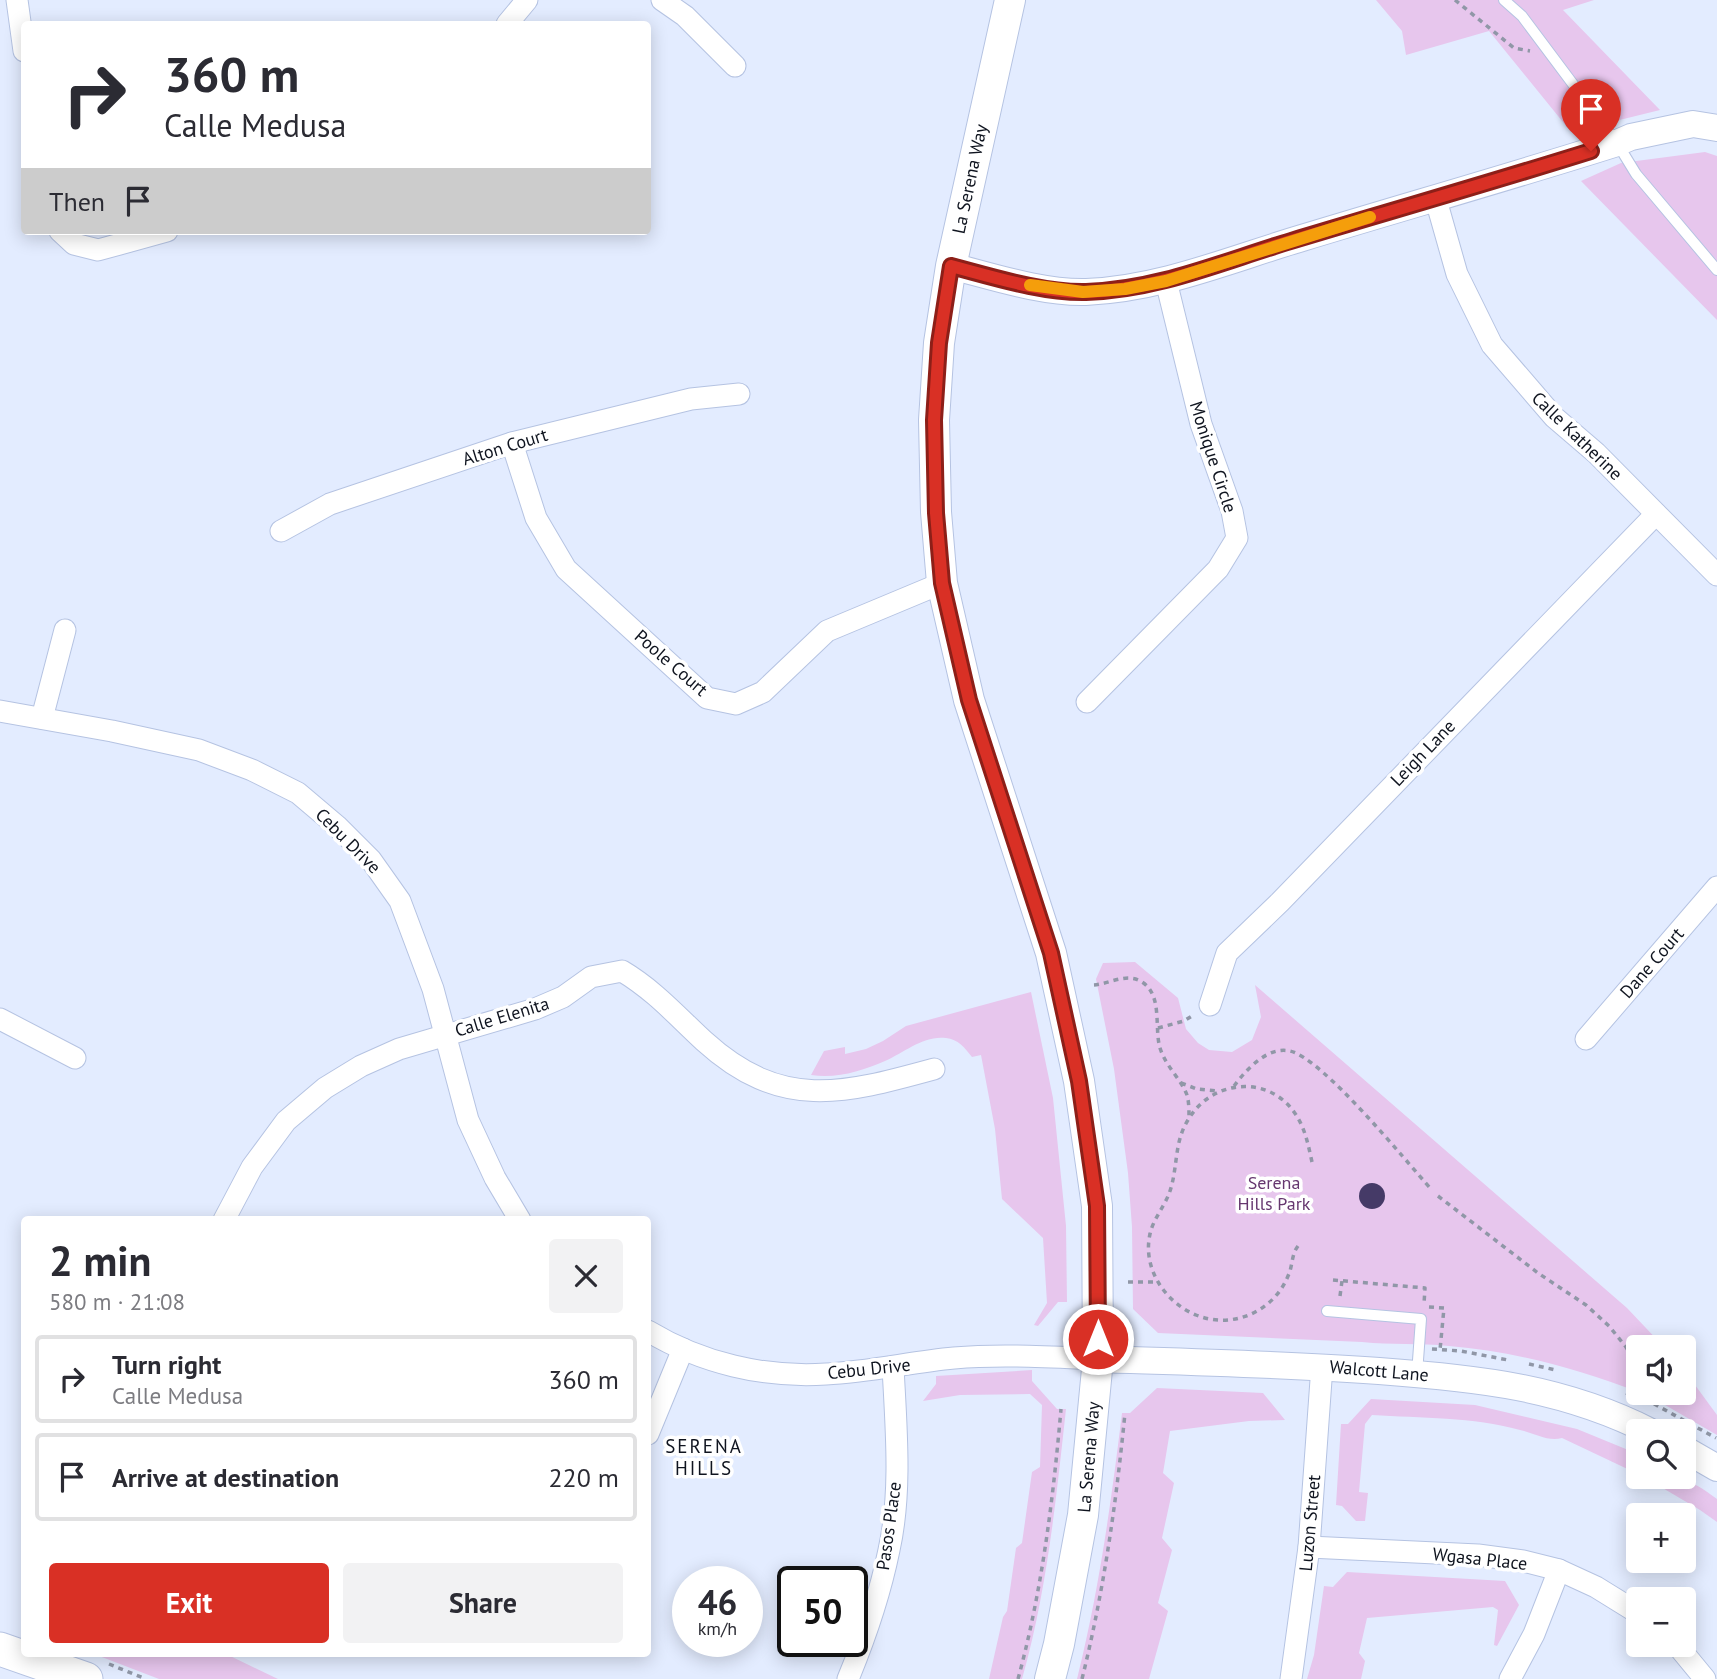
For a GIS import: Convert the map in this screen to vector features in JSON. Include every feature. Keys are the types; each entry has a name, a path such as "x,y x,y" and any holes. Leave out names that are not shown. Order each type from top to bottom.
{"main road":[{"name":"La Serena Way","path":"1010,0 951,266 939,343 934,420 936,513 942,583 969,700 1051,953 1079,1081 1097,1206 1098,1359 1082,1531 1050,1679"},
{"path":"0,1649 21,1654"},
{"path":"35,1657 97,1671"}],"street":[{"path":"17,0 21,29"},
{"path":"510,21 527,0"},
{"path":"662,0 685,16 735,66"},
{"path":"951,266 1016,284 1083,292 1125,289 1166,281 1281,244 1436,200 1631,137 1693,124 1717,128"},
{"name":"Calle Katherine","path":"1436,200 1457,274 1492,345 1554,417 1596,453 1717,575"},
{"path":"64,235 74,244 98,250 152,235"},
{"name":"Monique Circle","path":"1087,702 1217,569 1237,538 1232,512 1201,424 1166,281"},
{"name":"Alton Court","path":"281,531 330,504 512,443 691,399 739,394"},
{"name":"Poole Court","path":"512,443 536,518 566,569 707,698 736,704 763,692 827,631 942,583"},
{"name":"Leigh Lane","path":"1210,1005 1227,953 1280,902 1656,514"},
{"path":"42,718 65,630"},
{"name":"Cebu Drive","path":"0,711 198,750 252,770 298,793 337,826 371,860 400,901 419,947 446,1034 468,1120 495,1178 518,1216"},
{"name":"Dane Court","path":"1586,1039 1717,887"},
{"name":"Calle Elenita","path":"226,1216 265,1148 286,1121 325,1088 362,1066 400,1049 535,1009 563,997 591,977 622,971 645,985 706,1043 747,1074 791,1089 831,1092 875,1085 934,1069"},
{"path":"0,1019 75,1058"},
{"name":"Cebu Drive","path":"651,1333 683,1349 736,1367 781,1375 827,1374 954,1358 1098,1359"},
{"path":"651,1427 683,1349"},
{"name":"Walcott Lane","path":"1098,1359 1322,1366 1493,1382 1552,1393 1626,1419"},
{"name":"Luzon Street","path":"1291,1679 1310,1547 1322,1366"},
{"name":"Pasos Place","path":"848,1679 877,1600 890,1549 896,1489 893,1367"},
{"path":"1696,1456 1717,1468"},
{"name":"Wgasa Place","path":"1310,1547 1478,1555 1522,1561 1559,1570 1596,1587 1626,1606"},
{"path":"1510,1679 1534,1634 1559,1570"},
{"path":"1686,1657 1705,1679"}],"lane":[{"path":"1504,0 1522,16 1618,143 1636,174 1717,270"},
{"path":"1327,1311 1421,1318 1416,1374"}],"path":[{"path":"1455,0 1514,48 1551,56"},
{"path":"1094,985 1123,978 1143,982 1153,996 1160,1046 1171,1071 1188,1098 1189,1117"},
{"path":"1158,1028 1184,1021 1210,1005"},
{"path":"1234,1086 1242,1075 1271,1052 1290,1051 1307,1059 1387,1139 1431,1189"},
{"path":"1180,1082 1197,1089 1219,1092"},
{"path":"1298,1246 1293,1252 1290,1273 1279,1295 1259,1311 1231,1320 1200,1317 1176,1304 1158,1282 1152,1266 1150,1234 1172,1187 1177,1147 1189,1117 1207,1098 1219,1092 1234,1086 1263,1089 1287,1104 1301,1122 1312,1162"},
{"path":"1438,1196 1538,1273 1586,1305 1609,1326 1626,1347"},
{"path":"1333,1280 1425,1288 1423,1306 1444,1308 1440,1350"},
{"path":"1128,1282 1158,1282"},
{"path":"1018,1679 1047,1539 1061,1409"},
{"path":"1082,1679 1096,1625 1113,1526 1125,1413"},
{"path":"97,1671 146,1679"}],"green space":[{"path":"1376,0 1594,0 1563,10 1660,110 1571,132 1489,31 1406,55 1402,31"},
{"path":"1705,152 1717,156 1717,320 1581,181 1621,163"},
{"name":"Serena Hills Park","path":"1135,962 1178,998 1186,1029 1198,1043 1209,1050 1232,1052 1252,1040 1261,1017 1255,985 1627,1308 1653,1335 1626,1335 1626,1388 1545,1362 1473,1348 1158,1333 1133,1309 1128,1173 1114,1069 1096,979 1103,963"},
{"path":"1031,992 1053,1098 1066,1226 1067,1302 1058,1302 1038,1326 1034,1325 1047,1303 1043,1238 1002,1199 995,1129 981,1055 972,1057 958,1042 938,1038 922,1042 858,1071 830,1076 811,1075 824,1051 845,1047 845,1054 866,1049 906,1026"},
{"path":"1032,1370 1032,1381 1057,1409 1066,1409 1050,1545 1022,1679 989,1679 1003,1617 1007,1611 1016,1548 1022,1543 1032,1472 1040,1467 1042,1405 1030,1394 960,1395 923,1401 936,1384 936,1376"},
{"path":"1696,1386 1717,1415 1717,1435 1696,1423 1696,1419 1689,1419 1665,1405 1696,1405"},
{"path":"1157,1388 1263,1393 1285,1420 1249,1421 1170,1431 1163,1473 1174,1483 1162,1538 1172,1550 1158,1603 1168,1611 1149,1679 1077,1679 1104,1547 1122,1413 1130,1413"},
{"path":"1371,1399 1475,1405 1577,1429 1626,1449 1626,1468 1562,1438 1546,1438 1525,1431 1465,1420 1372,1415 1365,1424 1359,1492 1368,1493 1365,1521 1356,1521 1342,1506 1336,1505 1341,1424 1348,1424"},
{"path":"1696,1485 1698,1486 1717,1499 1717,1522 1696,1508 1696,1503 1688,1503 1664,1489 1696,1489"},
{"path":"1347,1572 1505,1581 1519,1605 1497,1646 1494,1645 1498,1610 1493,1607 1367,1618 1359,1653 1365,1661 1361,1679 1307,1679 1314,1655 1324,1586 1333,1587"},
{"path":"102,1657 232,1657 278,1679 159,1679"}],"building":[{"path":"1372,1183 1381,1187 1385,1196 1381,1205 1372,1209 1363,1205 1359,1196 1363,1187"}],"slow traffic":[{"path":"1030,285 1083,292 1125,289 1166,281 1370,217"}],"district":[{"name":"SERENA HILLS","path":"704,1457"}],"route":[{"path":"1098,1339 1097,1206 1079,1081 1051,953 969,700 942,583 936,513 934,420 939,343 951,266 1016,284 1083,292 1125,289 1166,281 1256,251 1436,200 1591,151"}]}
